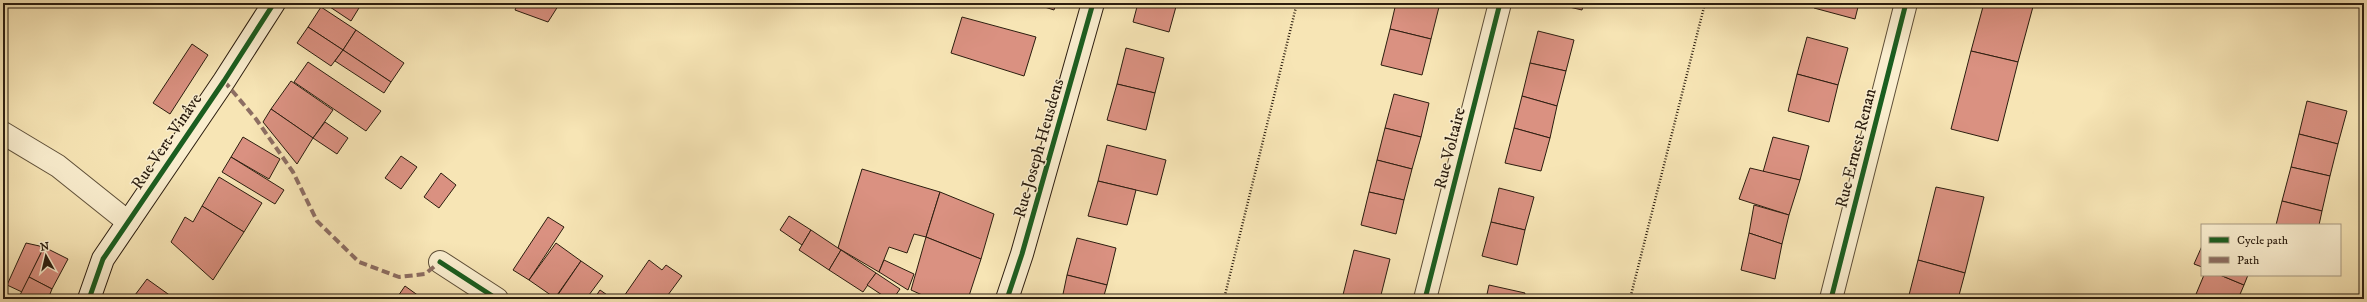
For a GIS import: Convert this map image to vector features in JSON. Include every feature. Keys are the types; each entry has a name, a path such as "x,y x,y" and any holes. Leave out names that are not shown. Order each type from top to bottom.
{"street":[{"name":"Rue Vert-Vinâve","path":"90,299 103,259 224,81 274,3"},
{"name":"Rue Joseph Heusdens","path":"1007,299 1022,254 1093,3"},
{"name":"Rue Voltaire","path":"1425,299 1500,3"},
{"name":"Rue Ernest Renan","path":"1830,299 1906,3"},
{"path":"3,133 58,166 128,222"},
{"path":"440,262 497,299"}],"path":[{"path":"1224,299 1297,3"},
{"path":"1630,299 1705,3"}],"building":[{"path":"324,3 362,3 351,21"},
{"path":"518,3 560,3 548,22 515,10"},
{"path":"1032,3 1056,3 1054,10"},
{"path":"1138,3 1177,3 1169,32 1133,22"},
{"path":"1396,3 1440,3 1431,39 1390,29"},
{"path":"1552,3 1584,3 1582,10"},
{"path":"1815,3 1859,3 1855,19 1814,8"},
{"path":"1984,3 2034,3 2018,62 1971,51"},
{"path":"321,7 356,30 343,50 308,27"},
{"path":"962,17 1036,37 1024,76 951,53"},
{"path":"308,27 343,50 331,66 297,43"},
{"path":"1390,29 1431,39 1422,75 1381,65"},
{"path":"356,30 404,63 391,82 343,50"},
{"path":"1538,31 1574,40 1566,71 1530,63"},
{"path":"1807,37 1848,48 1838,85 1797,74"},
{"path":"192,44 208,55 170,114 153,103"},
{"path":"1126,48 1164,58 1155,93 1117,84"},
{"path":"343,50 391,82 384,93 335,61"},
{"path":"1971,51 2018,62 1998,141 1951,129"},
{"path":"308,62 381,111 366,131 294,82"},
{"path":"1530,63 1566,71 1557,106 1522,96"},
{"path":"1797,74 1838,85 1829,122 1788,111"},
{"path":"291,81 333,110 313,138 271,109"},
{"path":"1117,84 1155,93 1146,130 1107,120"},
{"path":"1394,94 1429,103 1421,137 1385,128"},
{"path":"1522,96 1557,106 1550,138 1514,128"},
{"path":"2307,101 2347,111 2338,144 2299,134"},
{"path":"271,109 313,138 297,164 263,122"},
{"path":"325,122 348,138 337,154 313,138"},
{"path":"1385,128 1421,137 1412,169 1377,160"},
{"path":"1514,128 1550,138 1541,171 1505,163"},
{"path":"2299,134 2338,144 2330,176 2291,167"},
{"path":"243,137 280,159 269,179 231,157"},
{"path":"1773,137 1809,146 1800,180 1763,172"},
{"path":"1107,145 1166,160 1157,195 1098,181"},
{"path":"401,156 417,167 401,189 385,178"},
{"path":"231,157 284,190 275,204 222,172"},
{"path":"1377,160 1412,169 1404,200 1369,192"},
{"path":"2291,167 2330,176 2322,211 2282,201"},
{"path":"1750,168 1800,180 1789,215 1739,199"},
{"path":"862,169 940,192 926,237 914,234 907,253 889,247 879,272 838,248"},
{"path":"441,173 456,185 439,208 424,197"},
{"path":"219,177 262,203 244,232 202,206"},
{"path":"1098,181 1136,190 1127,225 1088,216"},
{"path":"1936,187 1984,197 1965,273 1918,260"},
{"path":"1499,188 1534,197 1525,230 1491,222"},
{"path":"940,192 994,214 981,259 926,237"},
{"path":"1369,192 1404,200 1396,234 1361,225"},
{"path":"2282,201 2322,211 2319,224 2276,224"},
{"path":"1754,205 1789,215 1782,244 1749,233"},
{"path":"202,206 244,232 213,280 171,242 185,217 193,222"},
{"path":"789,216 811,230 802,245 780,230"},
{"path":"548,217 564,227 529,280 513,270"},
{"path":"1491,222 1525,230 1517,265 1482,256"},
{"path":"811,230 841,250 829,270 799,250"},
{"path":"1749,233 1782,244 1775,279 1741,270"},
{"path":"926,237 981,259 968,299 931,299 911,290"},
{"path":"1077,238 1116,248 1107,285 1067,275"},
{"path":"26,243 44,247 22,292 7,285"},
{"path":"556,243 581,261 555,298 529,280"},
{"path":"44,247 68,259 52,289 29,277"},
{"path":"2201,248 2201,267 2194,264"},
{"path":"841,250 876,273 863,292 829,270"},
{"path":"1354,250 1390,259 1380,299 1342,299"},
{"path":"649,260 662,270 666,265 682,276 665,299 622,299"},
{"path":"884,260 914,274 908,290 879,272"},
{"path":"1918,260 1965,273 1958,299 1908,299"},
{"path":"581,261 603,276 586,299 555,299"},
{"path":"876,273 900,289 893,299 888,299 867,285"},
{"path":"1067,275 1107,285 1103,299 1062,299"},
{"path":"2204,276 2222,276 2244,285 2238,299 2194,299"},
{"path":"2222,276 2248,276 2244,285"},
{"path":"29,277 52,289 48,299 18,299"},
{"path":"147,279 175,299 132,299"},
{"path":"1489,285 1525,293 1523,299 1486,299"},
{"path":"405,286 423,299 396,299"},
{"path":"600,290 613,299 594,299"},
{"path":"1732,295 1748,299 1731,299"}],"marked path":[{"path":"224,81 256,119 293,172 317,221 359,262 399,277 425,274 440,262"}],"cycle path":[{"path":"89,299 103,259 224,81 274,3"},
{"path":"1007,299 1022,254 1093,3"},
{"path":"1425,299 1500,3"},
{"path":"1831,299 1906,3"},
{"path":"440,262 497,299"}]}
